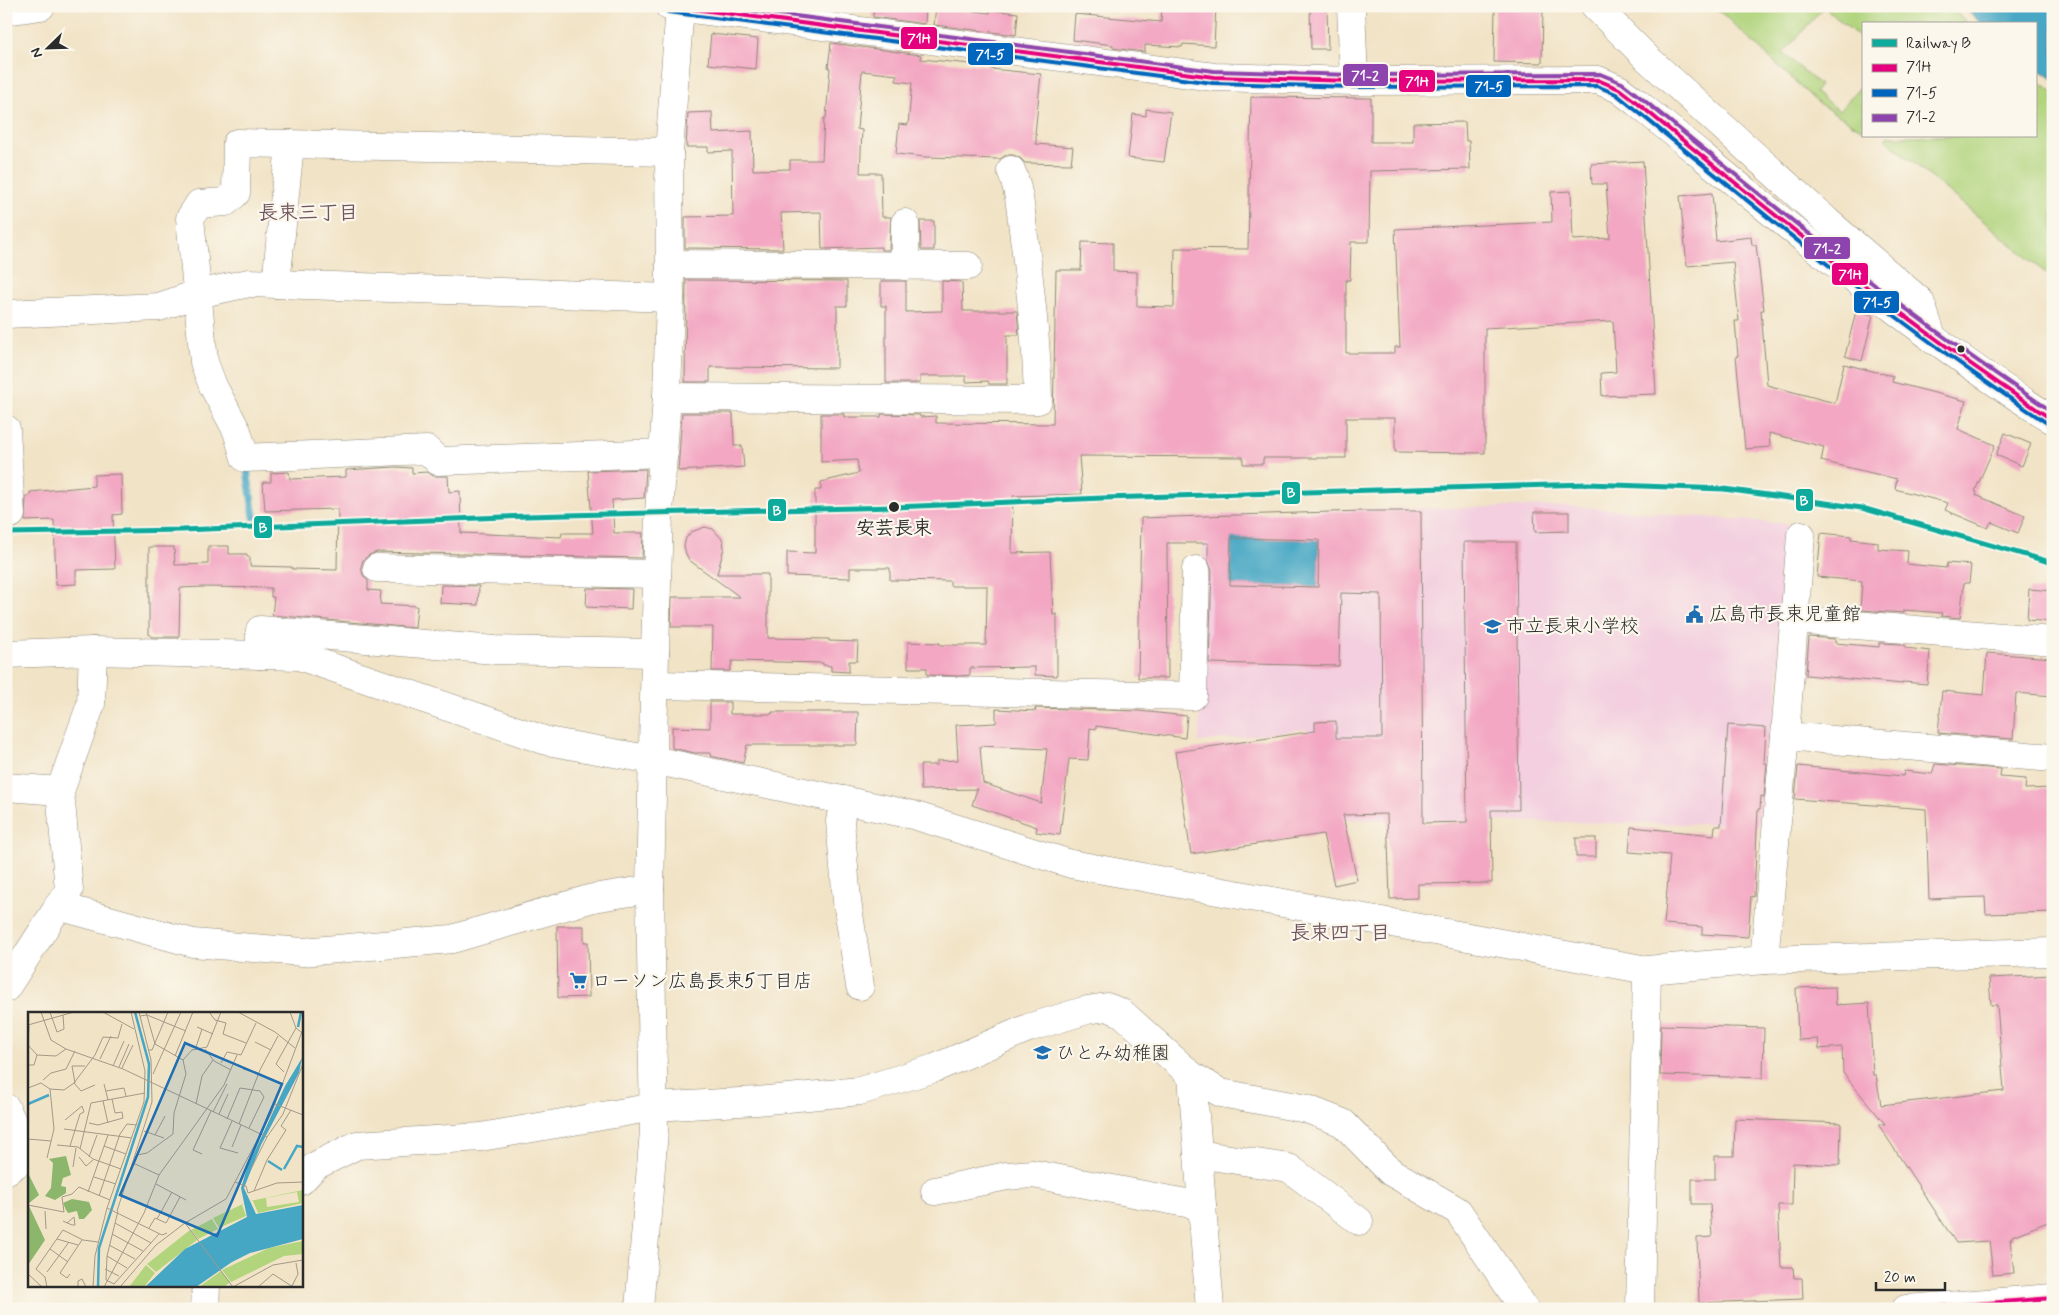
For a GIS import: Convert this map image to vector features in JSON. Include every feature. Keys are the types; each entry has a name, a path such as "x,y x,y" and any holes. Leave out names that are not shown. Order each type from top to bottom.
{"street":[{"path":"6,11 41,6"},
{"path":"1350,6 1354,81"},
{"path":"1595,6 1648,59 1828,222 1920,301 1933,340"},
{"path":"639,1309 654,1131 650,889 659,513 667,397 670,298 669,152 676,7 1214,77 1354,81 1598,80 1619,89 1933,340 2002,388 2053,420"},
{"path":"664,453 438,462 427,450 245,458 237,431 204,362 190,218 199,204 226,202 236,193 238,143 669,152"},
{"path":"276,284 290,144"},
{"path":"667,397 1038,400 1037,364 1026,257 1017,184 1010,170"},
{"path":"904,266 905,223"},
{"path":"670,264 968,266"},
{"path":"6,314 159,307 197,294 249,284 670,298"},
{"path":"6,429 11,514"},
{"path":"1764,960 1785,736 1800,535"},
{"path":"377,568 658,574"},
{"path":"655,685 1193,696 1196,570"},
{"path":"1794,620 2053,641"},
{"path":"260,655 260,630 495,650 655,653"},
{"path":"6,988 69,890 60,791 91,704 93,651"},
{"path":"6,654 93,651 299,656 547,741 653,760 913,815 1071,864 1647,970 1764,960 2053,952"},
{"path":"1785,736 2053,758"},
{"path":"6,787 60,791"},
{"path":"844,800 840,821 847,901 860,986"},
{"path":"58,906 193,943 302,952 452,939 593,898 650,889"},
{"path":"1640,1309 1647,970"},
{"path":"302,1180 315,1166 357,1145 481,1136 654,1107 860,1092 935,1068 1028,1028 1087,1010 1107,1007 1122,1013 1192,1076 1221,1093 1307,1109 1342,1123 1391,1172 1458,1212 1524,1309"},
{"path":"1192,1076 1210,1309"},
{"path":"6,1108 21,1162"},
{"path":"1198,1154 1289,1168 1360,1221"},
{"path":"935,1191 1007,1176 1032,1174 1202,1206"},
{"path":"205,1309 206,1288"},
{"path":"1906,1309 2053,1298"}],"shaded area":[{"name":"市立長束小学校","path":"1571,506 1789,524 1768,825 1320,819 1306,729 1199,742 1204,515 1370,509"}],"green space":[{"path":"1714,6 1947,6 1966,21 1862,22 1862,39 1824,7 1783,53 1820,85 1815,92 1839,111 1862,85 1862,129 1818,103"},
{"path":"2036,79 2053,92 2053,279 1885,139 2036,138"}],"water":[{"path":"1962,6 2053,6 2053,79 2036,67 2036,22 1980,22"},
{"path":"1231,538 1319,540 1318,587 1230,585"}],"building":[{"path":"874,6 926,8 925,24 873,17"},
{"path":"936,6 990,13 990,10 1018,13 1016,35 934,25"},
{"path":"1189,6 1216,6 1214,46 1183,44 1182,47 1145,45 1145,52 1113,48 1113,45 1073,40 1075,14 1161,22 1162,7 1189,9"},
{"path":"1310,6 1327,6 1328,49 1311,49"},
{"path":"1495,6 1543,6 1542,63 1494,62"},
{"path":"711,34 758,39 756,69 708,64"},
{"path":"831,43 921,55 921,59 991,66 991,69 1041,74 1035,134 1036,144 1073,147 1071,164 1025,163 1013,155 1006,155 1000,159 926,157 896,154 899,124 908,125 912,83 896,81 897,75 862,71 857,129 862,130 860,173 881,173 882,217 891,217 889,250 881,250 881,247 822,249 821,212 781,213 783,249 685,248 685,217 733,216 732,151 708,152 708,147 686,147 688,113 712,112 713,133 752,131 753,170 790,169 790,160 822,160"},
{"path":"1251,97 1371,98 1371,142 1413,142 1413,123 1465,122 1466,141 1469,141 1470,169 1370,171 1369,242 1351,242 1350,280 1346,280 1346,353 1395,353 1395,347 1400,347 1395,229 1552,222 1551,192 1571,191 1573,240 1610,238 1606,184 1592,184 1591,164 1643,161 1656,394 1602,396 1601,373 1616,372 1613,321 1485,328 1485,453 1395,452 1395,418 1346,418 1346,458 1263,458 1263,464 1243,464 1243,457 1079,456 1082,494 1013,496 1012,553 1050,552 1053,615 1057,614 1057,676 1035,675 1035,667 970,668 970,675 959,676 927,675 927,668 908,668 908,642 940,643 940,645 986,645 987,586 950,586 950,581 890,580 890,568 850,568 850,578 787,576 787,552 815,553 815,490 821,490 821,482 859,473 857,460 821,462 821,414 844,414 844,417 881,417 881,414 920,415 920,417 936,416 936,423 1053,424 1056,270 1081,270 1082,242 1113,243 1113,271 1137,272 1137,306 1174,307 1175,248 1248,249"},
{"path":"1146,109 1171,112 1164,162 1128,158 1133,114 1146,116"},
{"path":"1712,193 1716,241 1751,237 1752,245 1756,245 1764,310 1761,310 1767,385 1835,403 1844,364 1893,376 1892,382 1966,401 1958,429 1995,445 1975,491 1977,492 1976,495 2025,516 2018,533 1991,522 1988,528 1945,510 1948,503 1895,489 1897,479 1821,461 1824,447 1769,433 1770,447 1745,449 1736,356 1738,356 1735,321 1739,321 1733,262 1687,266 1680,196"},
{"path":"920,221 934,221 934,250 921,250"},
{"path":"686,280 847,281 847,306 837,306 837,368 710,367 710,382 685,382"},
{"path":"881,281 906,281 906,312 942,311 942,281 962,282 963,311 1017,311 1019,335 1007,335 1007,384 989,384 988,381 966,382 966,376 920,376 920,383 886,383 886,306 881,306"},
{"path":"1856,311 1873,315 1862,361 1845,356"},
{"path":"682,413 733,413 734,446 742,446 744,467 678,471"},
{"path":"2005,433 2031,444 2022,466 1996,455"},
{"path":"395,467 412,468 412,473 428,472 433,476 448,476 449,492 460,491 461,533 561,537 562,533 593,533 588,471 646,469 644,498 612,500 614,533 643,533 642,558 377,552 363,560 361,567 363,575 368,581 368,590 381,591 380,604 417,606 415,628 272,615 274,597 271,597 271,588 203,587 180,588 179,637 151,637 149,635 149,547 174,547 175,565 208,564 208,546 229,546 229,554 247,554 247,557 250,557 250,566 337,570 338,509 265,511 263,482 271,482 271,473 289,472 290,479 346,477 346,470"},
{"path":"121,474 122,514 113,515 115,569 76,570 76,584 56,585 54,520 25,521 26,496 30,496 30,492 94,486 94,475"},
{"path":"1421,511 1423,823 1467,822 1464,542 1516,542 1519,810 1491,810 1492,883 1418,884 1418,898 1390,899 1387,814 1343,815 1357,880 1334,885 1323,834 1191,854 1175,752 1315,731 1315,722 1336,721 1336,738 1382,738 1381,594 1341,593 1339,666 1209,663 1212,570 1208,561 1208,543 1167,543 1168,678 1138,678 1141,518","holes":["1231,538 1319,540 1318,587 1230,585"]},
{"path":"1534,512 1569,512 1569,531 1535,532"},
{"path":"705,527 713,529 723,540 724,548 717,574 768,574 768,638 829,639 829,641 858,642 857,661 849,661 849,672 831,671 831,666 823,665 823,663 732,661 730,671 712,671 713,627 671,627 672,597 740,597 689,560 686,554 684,546 686,538 691,532"},
{"path":"1821,533 1851,536 1851,539 1878,542 1878,549 1908,551 1907,564 1946,568 1947,563 1971,565 1969,583 1964,583 1960,618 1941,616 1942,613 1904,610 1904,613 1860,610 1862,581 1817,577"},
{"path":"441,585 479,586 478,605 440,603"},
{"path":"587,588 632,589 631,609 586,607"},
{"path":"2029,589 2053,591 2053,622 2027,620"},
{"path":"1809,637 1835,639 1835,643 1879,647 1879,643 1901,644 1906,646 1906,648 1930,651 1927,684 1903,682 1903,684 1806,675"},
{"path":"1987,653 2053,658 2053,696 2016,693 2013,739 1938,733 1942,691 1984,695"},
{"path":"710,702 730,702 730,714 858,712 857,745 747,745 743,763 710,756 711,753 695,753 672,748 672,727 710,728"},
{"path":"1035,708 1139,711 1187,716 1185,738 1096,726 1096,729 1090,728 1088,760 1069,759 1060,835 1036,832 1037,827 972,805 977,789 921,790 920,765 937,765 937,761 958,760 956,725 996,723 996,709 1036,711","holes":["980,746 1047,749 1041,803 983,783"]},
{"path":"1728,725 1766,728 1764,763 1767,763 1764,797 1761,796 1760,809 1758,809 1754,897 1751,896 1748,937 1702,934 1702,927 1664,924 1670,855 1629,852 1631,827 1714,835 1715,826 1721,826"},
{"path":"1935,764 2001,769 2000,777 2026,779 2025,789 2053,788 2053,912 1986,914 1985,897 1929,899 1926,809 1795,799 1798,766 1903,776 1904,771 1932,774"},
{"path":"1576,838 1596,838 1596,857 1576,857"},
{"path":"557,926 584,926 584,942 588,942 589,997 558,998"},
{"path":"2053,975 2053,1220 2012,1236 2012,1239 2010,1239 2014,1273 1993,1275 1989,1241 1956,1243 1878,1124 1885,1124 1843,1073 1842,1047 1819,1049 1818,1039 1798,1040 1796,988 1835,987 1836,1005 1869,1003 1873,1075 1876,1075 1881,1105 2004,1091 1997,1005 1991,1005 1989,978"},
{"path":"1661,1025 1764,1028 1763,1078 1660,1075"},
{"path":"1735,1119 1841,1123 1840,1165 1793,1163 1792,1205 1778,1205 1781,1267 1793,1267 1794,1278 1802,1278 1803,1299 1699,1303 1697,1238 1712,1237 1710,1204 1692,1204 1692,1179 1715,1179 1715,1156 1734,1156"}],"waterway":[{"path":"246,463 254,517"}],"rail line":[{"name":"B","path":"6,533 182,530 526,516 895,507 1103,498 1588,484 1724,489 1862,508 2053,563"}],"transit line":[{"name":"71H","path":"671,6 1214,77 1354,81 1598,80 1619,89 1840,267 1945,345 2053,420"},
{"name":"71-2","path":"719,6 1214,71 1354,75 1600,74 1622,83 1791,220 1893,299 1999,376 2053,412"},
{"name":"71-5","path":"668,12 1213,83 1354,87 1597,86 1616,94 1785,231 1889,311 1995,388 2050,425"},
{"name":"71H","path":"1909,1309 2053,1298"}],"place":[{"name":"安芸長束","path":"894,507"},
{"name":"広島市長束児童館","path":"1695,614"},
{"name":"市立長束小学校","path":"1492,626"},
{"name":"ローソン広島長束5丁目店","path":"578,981"},
{"name":"ひとみ幼稚園","path":"1042,1053"}],"district":[{"name":"長束三丁目","path":"308,213"},
{"name":"長束四丁目","path":"1340,933"}]}
